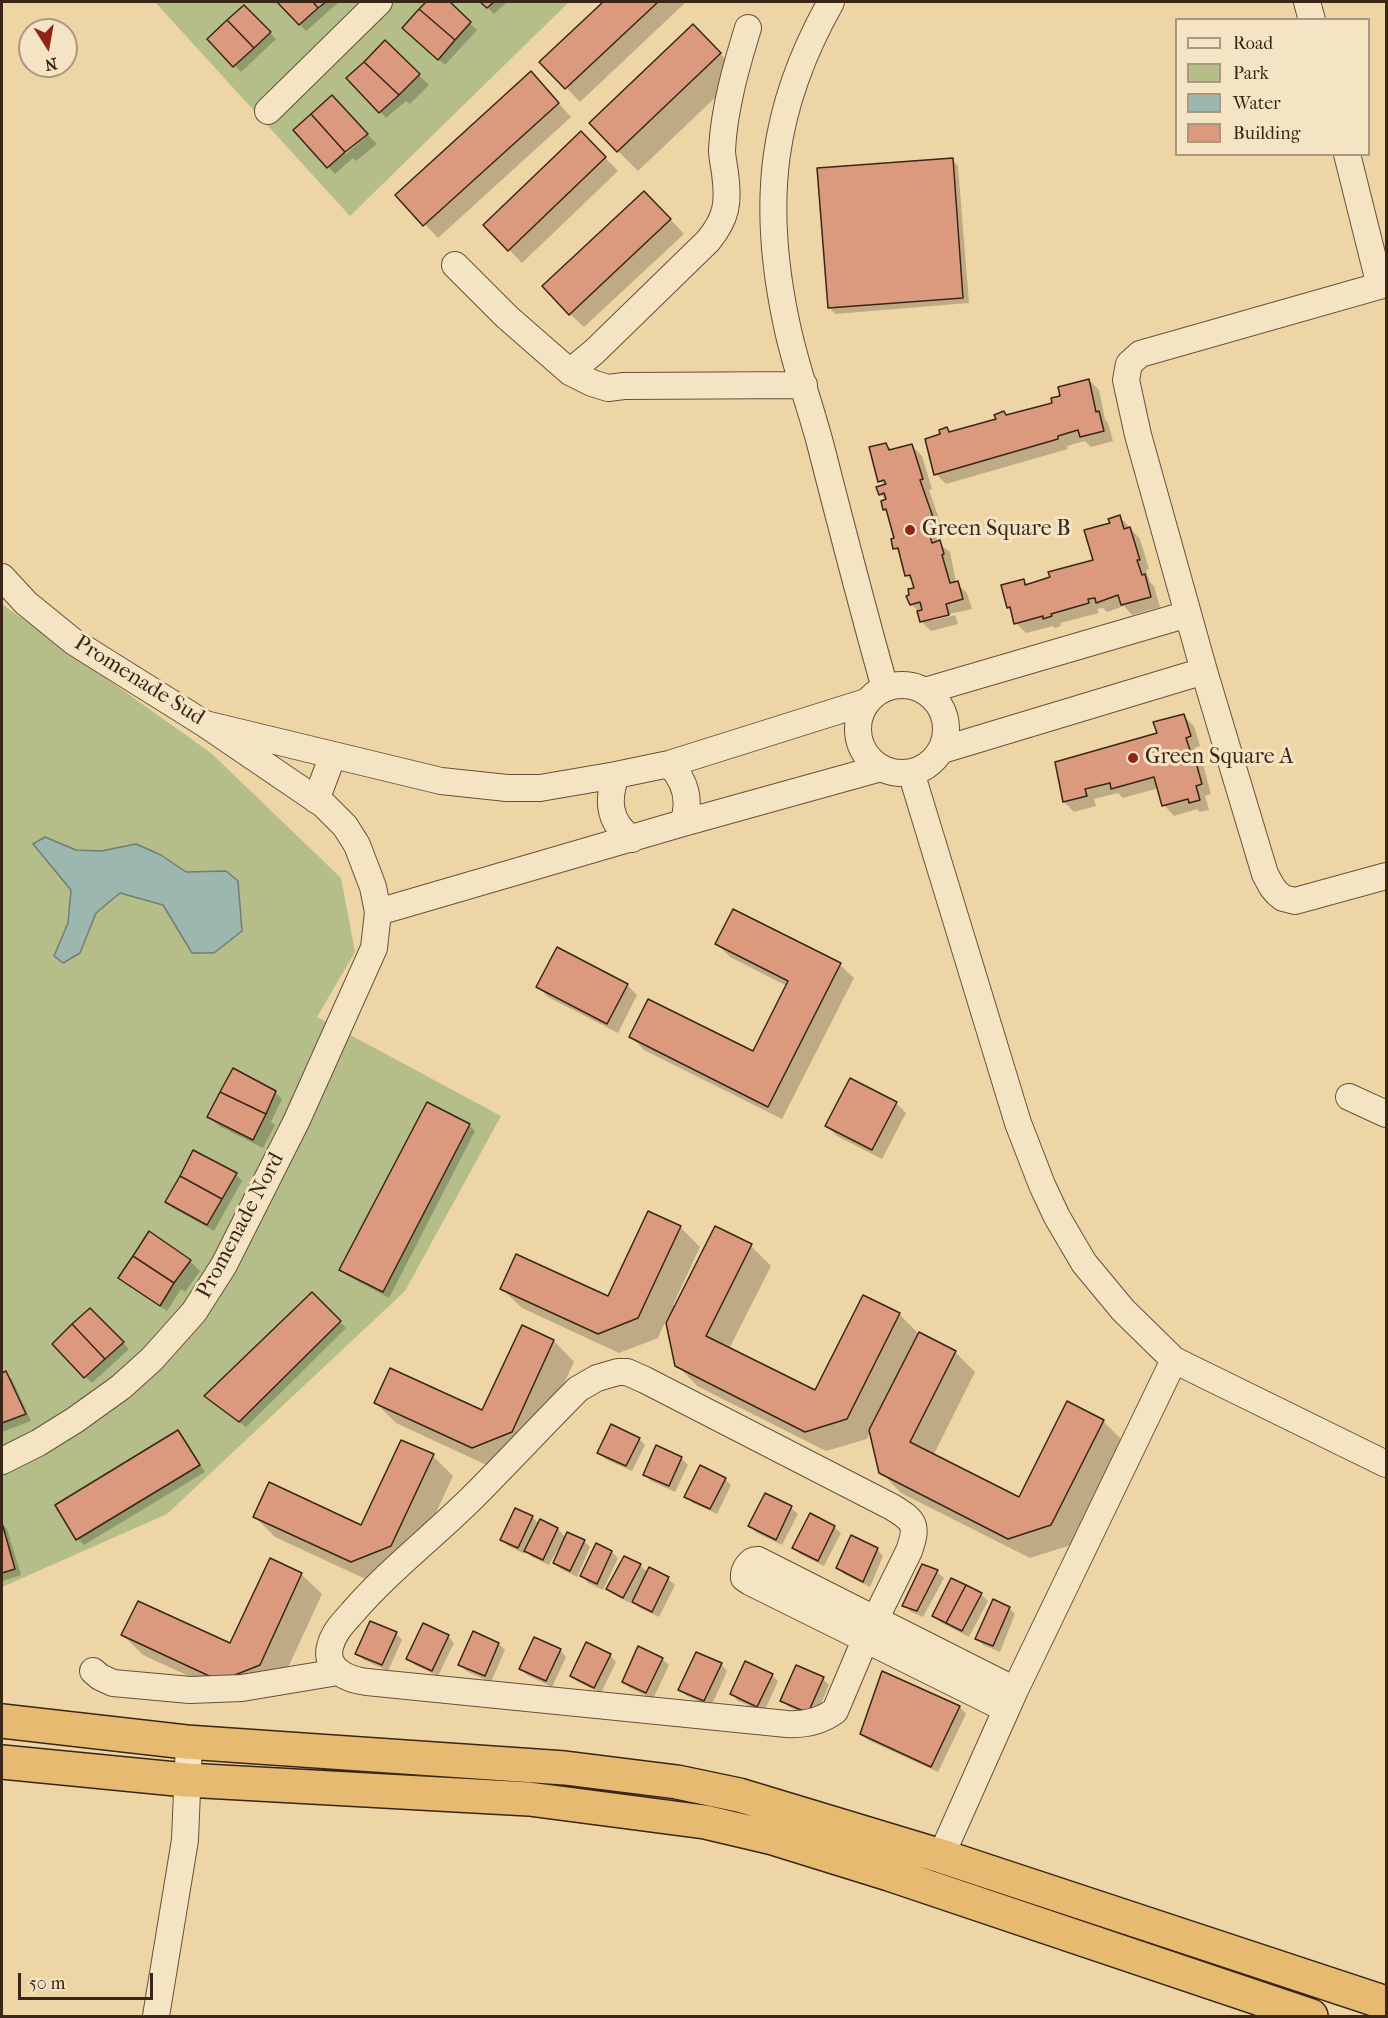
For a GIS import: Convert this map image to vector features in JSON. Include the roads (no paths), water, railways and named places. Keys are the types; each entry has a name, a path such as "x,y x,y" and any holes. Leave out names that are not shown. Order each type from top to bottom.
{"highway":[{"path":"2,1721 189,1743 565,1768 677,1782 739,1794 941,1856 1386,2003"},
{"path":"2,1762 186,1779 529,1799 682,1818 741,1829 889,1874 1311,2016"}],"street":[{"path":"268,111 379,2"},
{"path":"632,838 616,823 610,809 610,794 616,775 669,764 875,695 909,685 925,691 938,702 945,717 946,734 942,750 932,762 919,771 896,773 880,768 864,753 858,739 858,723 875,695 804,385 786,322 780,285 774,236 772,187 780,129 812,37 831,2"},
{"path":"1307,2 1311,18"},
{"path":"570,372 595,351 719,228 725,216 727,190 722,151 725,127 736,69 748,28"},
{"path":"1348,156 1383,285 1148,351 1133,358 1129,364 1126,380 1135,424 1204,671 1255,843 1272,887 1283,898 1295,901 1386,876"},
{"path":"454,265 507,317 570,372 592,383 608,388 804,385"},
{"name":"Promenade Sud","path":"2,577 26,603 74,642 205,724 414,776 493,787 540,788 616,775"},
{"path":"925,691 1188,614"},
{"path":"942,750 1204,671"},
{"path":"205,724 316,800 338,818 357,845 366,866 378,912 880,768"},
{"path":"316,800 333,755"},
{"path":"669,764 679,775 685,788 687,809 683,823"},
{"path":"911,772 1015,1112 1042,1185 1072,1243 1095,1277 1123,1310 1174,1360 1386,1464"},
{"name":"Promenade Nord","path":"2,1461 38,1443 75,1420 121,1387 152,1359 194,1312 214,1283 297,1120 348,1009 374,948 378,912"},
{"path":"1349,1097 1386,1114"},
{"path":"941,1856 1010,1700 1174,1360"},
{"path":"618,1372 627,1372 645,1380 908,1517 914,1526 915,1536 870,1630 835,1710 815,1722 801,1725 352,1680 338,1672 330,1660 329,1648 336,1632 368,1595 473,1497 578,1389 597,1378 618,1372"},
{"path":"870,1630 1010,1700"},
{"path":"93,1671 113,1683 190,1690 242,1688 338,1672"},
{"path":"156,2016 183,1856 189,1743"}],"water":[{"path":"45,837 76,850 101,851 136,844 161,855 186,872 226,871 238,881 242,931 214,953 192,953 163,905 120,893 96,913 80,953 63,963 54,956 68,923 71,890 33,844"}],"place":[{"name":"Green Square B","path":"910,530"},
{"name":"Green Square A","path":"1133,758"}]}
